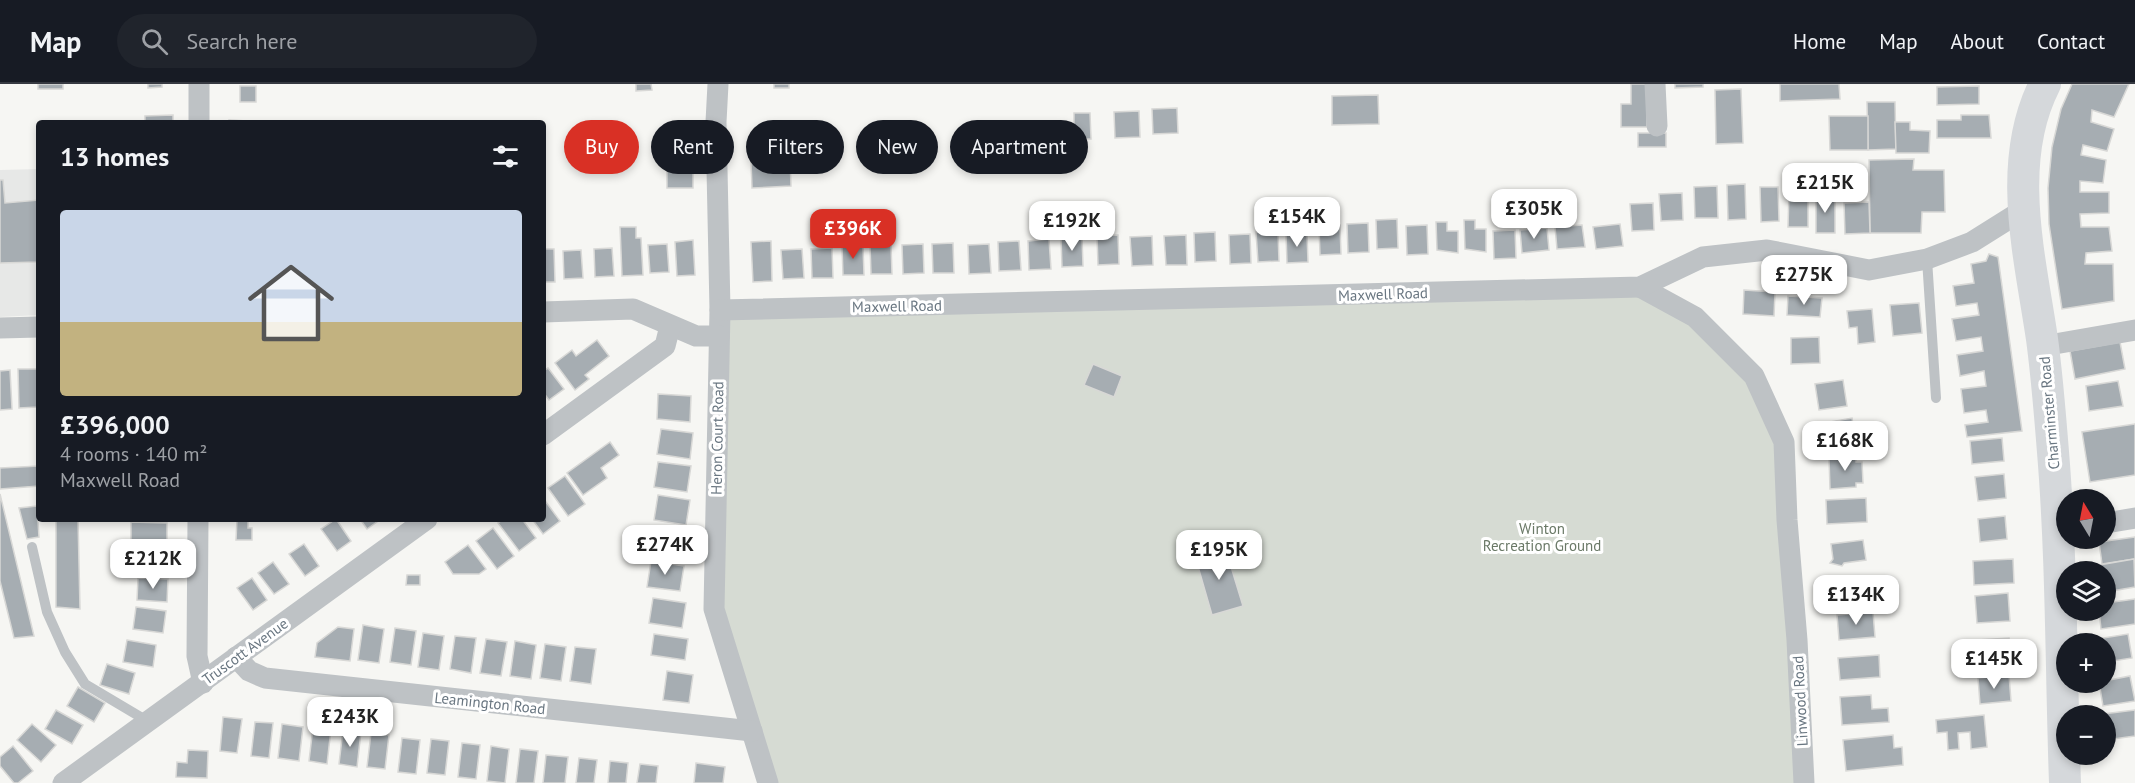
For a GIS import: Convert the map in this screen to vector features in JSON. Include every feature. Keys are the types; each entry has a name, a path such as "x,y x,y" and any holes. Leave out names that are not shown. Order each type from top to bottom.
{"main road":[{"name":"Charminster Road","path":"2039,87 2024,170 2023,210 2043,346 2058,489"},
{"name":"Charminster Road","path":"2062,549 2065,783"}],"street":[{"path":"199,84 199,120"},
{"name":"Heron Court Road","path":"718,84 716,122 720,310 714,609 768,783"},
{"path":"1655,84 1658,126"},
{"name":"Maxwell Road","path":"720,310 1640,287 1703,257 1767,250 1869,270 1927,259 1972,242 2023,210"},
{"name":"Linwood Road","path":"1640,287 1695,317 1754,376 1784,442 1786,520 1797,640 1804,783"},
{"path":"546,312 633,309 696,336 719,336"},
{"path":"546,433 665,345 670,326"},
{"path":"0,328 36,327"},
{"path":"2043,346 2135,330"},
{"path":"2116,521 2135,518"},
{"path":"198,522 196,656 203,683"},
{"name":"Truscott Avenue","path":"63,783 423,522"},
{"name":"Leamington Road","path":"236,657 249,671 265,678 753,731"}],"lane":[{"path":"1927,259 1936,398"},
{"path":"32,547 47,612 65,652 85,684 149,722"}],"shaded area":[{"path":"36,169 36,315 0,317 0,170"}],"green space":[{"name":"Winton Recreation Ground","path":"1652,287 1754,376 1784,442 1804,783 768,783 714,609 720,310"}],"building":[{"path":"38,84 63,84 63,89 38,89"},
{"path":"148,84 162,84 162,87 148,88"},
{"path":"636,84 651,84 652,90 636,91"},
{"path":"774,84 789,84 789,88 774,88"},
{"path":"1631,84 1647,84 1647,127 1621,127 1621,104 1631,104"},
{"path":"1675,84 1703,84 1703,87 1675,88"},
{"path":"1780,84 1839,84 1840,99 1780,101"},
{"path":"2072,84 2129,84 2114,117 2092,110 2091,122 2114,129 2107,151 2083,145 2081,155 2106,160 2103,183 2080,181 2080,192 2109,192 2109,213 2080,214 2081,227 2109,227 2112,251 2086,253 2085,264 2113,264 2114,301 2062,309 2049,224 2048,188 2052,147 2061,109"},
{"path":"240,86 256,86 256,102 240,102"},
{"path":"1979,86 1979,104 1937,105 1937,87"},
{"path":"1741,89 1743,143 1716,144 1715,90"},
{"path":"1378,95 1379,124 1332,125 1332,96"},
{"path":"1867,102 1895,102 1896,149 1868,150"},
{"path":"1177,108 1178,133 1153,134 1152,109"},
{"path":"1139,111 1140,137 1115,138 1114,112"},
{"path":"1074,113 1090,113 1091,139 1088,139 1088,120 1074,120"},
{"path":"173,115 173,120 145,120 145,116"},
{"path":"1961,115 1989,115 1991,138 1937,138 1937,120 1961,120"},
{"path":"1829,116 1868,116 1868,150 1830,150"},
{"path":"1895,122 1910,122 1910,130 1930,131 1929,153 1896,153"},
{"path":"1638,133 1666,133 1666,147 1638,147"},
{"path":"1914,159 1913,170 1944,170 1945,212 1922,212 1921,233 1870,233 1869,160"},
{"path":"667,174 693,174 693,188 667,188"},
{"path":"751,174 791,174 791,186 752,188"},
{"path":"0,180 3,180 5,203 36,200 36,262 0,263"},
{"path":"1745,184 1746,219 1728,220 1727,185"},
{"path":"1717,186 1718,218 1695,218 1694,187"},
{"path":"1760,187 1778,187 1779,221 1761,222"},
{"path":"1789,191 1808,191 1808,227 1788,227"},
{"path":"1682,193 1683,220 1661,221 1659,194"},
{"path":"1816,196 1835,196 1835,233 1816,233"},
{"path":"1869,202 1870,233 1845,234 1844,203"},
{"path":"1653,203 1654,230 1632,231 1630,204"},
{"path":"1397,219 1398,248 1377,249 1376,220"},
{"path":"1464,220 1475,220 1475,229 1486,229 1486,252 1465,249"},
{"path":"1436,222 1447,222 1447,231 1458,231 1458,253 1437,250"},
{"path":"1368,223 1369,252 1348,253 1347,224"},
{"path":"1620,224 1623,246 1596,249 1593,227"},
{"path":"1340,225 1341,254 1320,255 1319,226"},
{"path":"1427,225 1428,254 1407,255 1406,226"},
{"path":"1582,225 1585,247 1557,249 1555,227"},
{"path":"620,227 636,227 636,238 641,238 643,275 622,276"},
{"path":"1547,228 1549,250 1522,253 1520,230"},
{"path":"1515,230 1516,258 1494,259 1493,231"},
{"path":"1215,232 1216,261 1195,262 1194,233"},
{"path":"1256,232 1278,232 1279,261 1258,262"},
{"path":"1307,233 1308,262 1287,263 1286,234"},
{"path":"1250,234 1251,263 1230,264 1229,235"},
{"path":"1118,235 1119,264 1098,265 1097,236"},
{"path":"1186,235 1187,265 1166,265 1164,236"},
{"path":"1152,236 1153,265 1132,266 1130,237"},
{"path":"1082,237 1083,266 1062,267 1061,238"},
{"path":"1049,239 1051,269 1029,270 1028,241"},
{"path":"693,240 695,275 677,276 675,242"},
{"path":"771,241 772,281 753,282 751,242"},
{"path":"1019,241 1021,270 999,271 998,242"},
{"path":"953,243 954,273 933,273 932,244"},
{"path":"667,244 669,272 650,273 648,245"},
{"path":"891,244 892,274 871,274 870,245"},
{"path":"923,244 924,273 903,274 902,245"},
{"path":"989,244 991,273 969,274 968,245"},
{"path":"842,246 863,246 864,275 843,275"},
{"path":"612,248 614,276 595,277 594,249"},
{"path":"832,248 833,278 812,278 811,249"},
{"path":"546,249 554,249 555,282 546,282"},
{"path":"802,249 804,278 783,279 781,250"},
{"path":"581,250 583,278 564,279 563,251"},
{"path":"1989,254 1998,257 2022,431 1967,437 1965,425 1988,422 1986,410 1964,413 1961,389 1986,386 1984,371 1960,376 1957,355 1983,351 1981,337 1956,341 1952,319 1979,315 1977,303 1956,306 1953,286 1974,283 1971,264 1986,261"},
{"path":"1744,290 1775,292 1774,316 1743,314"},
{"path":"1788,296 1822,298 1820,317 1787,315"},
{"path":"1919,303 1922,333 1893,336 1890,305"},
{"path":"1872,309 1875,342 1858,344 1857,327 1849,328 1847,311"},
{"path":"1819,337 1820,363 1791,364 1791,338"},
{"path":"597,340 609,356 585,375 589,379 575,390 555,363 572,350 576,356"},
{"path":"2120,342 2125,369 2075,379 2070,351"},
{"path":"1093,364 1122,376 1114,397 1084,385"},
{"path":"548,368 564,389 549,400 546,396 546,369"},
{"path":"18,369 36,369 36,407 19,408"},
{"path":"10,370 12,409 0,410 0,371"},
{"path":"1843,380 1847,406 1819,410 1815,384"},
{"path":"2118,381 2123,406 2089,411 2086,386"},
{"path":"658,394 691,396 690,422 657,419"},
{"path":"1852,418 1856,445 1828,449 1824,423"},
{"path":"2135,424 2135,475 2090,482 2082,432"},
{"path":"661,429 693,433 690,459 657,454"},
{"path":"2002,438 2004,461 1972,464 1970,441"},
{"path":"610,442 619,455 601,468 607,478 583,495 567,473"},
{"path":"1856,456 1856,462 1862,462 1863,483 1856,483 1856,487 1830,489 1829,458"},
{"path":"658,462 691,466 687,492 654,487"},
{"path":"36,466 36,486 0,489 0,468"},
{"path":"2004,474 2006,498 1978,501 1975,477"},
{"path":"565,476 585,504 568,516 548,488"},
{"path":"0,494 34,636 14,638 0,581"},
{"path":"658,495 690,500 686,525 654,520"},
{"path":"1866,498 1867,522 1827,524 1826,500"},
{"path":"546,502 560,521 543,534 534,522 546,522"},
{"path":"36,506 39,537 27,539 19,508"},
{"path":"2005,516 2007,539 1980,542 1978,519"},
{"path":"56,522 78,522 80,609 56,607"},
{"path":"131,522 167,523 167,541 131,541"},
{"path":"237,522 248,522 248,528 252,528 252,540 236,540"},
{"path":"332,522 338,522 351,541 337,551 321,529"},
{"path":"362,522 377,522 367,529"},
{"path":"524,522 536,538 519,551 498,523"},
{"path":"493,528 514,556 497,569 476,541"},
{"path":"656,529 688,533 684,558 652,554"},
{"path":"2135,537 2135,559 2102,561 2100,549 2116,549 2116,540"},
{"path":"1863,540 1866,560 1844,563 1842,566 1830,563 1833,559 1831,544"},
{"path":"304,544 319,566 305,576 289,554"},
{"path":"468,545 486,569 479,574 453,574 445,562"},
{"path":"1225,547 1243,606 1212,615 1195,556"},
{"path":"138,551 168,551 168,573 138,573"},
{"path":"2013,559 2014,583 1974,585 1973,561"},
{"path":"2134,559 2135,587 2116,590 2116,562"},
{"path":"651,561 684,566 680,591 647,587"},
{"path":"273,562 289,584 274,594 258,573"},
{"path":"407,575 420,575 420,585 406,585"},
{"path":"138,578 168,579 167,602 137,600"},
{"path":"252,578 267,600 253,610 237,588"},
{"path":"1872,578 1873,588 1864,589 1866,602 1831,606 1828,582"},
{"path":"2008,593 2010,621 1977,623 1975,596"},
{"path":"653,598 686,603 682,628 649,623"},
{"path":"2135,599 2135,624 2101,629 2100,621 2116,621 2116,602"},
{"path":"136,607 166,611 163,633 133,629"},
{"path":"1873,612 1875,637 1839,640 1837,615"},
{"path":"363,625 384,629 379,663 358,660"},
{"path":"338,627 354,629 350,661 315,657 317,643"},
{"path":"395,628 416,631 411,665 390,662"},
{"path":"423,633 444,636 439,670 418,667"},
{"path":"654,634 688,639 685,660 651,655"},
{"path":"2128,634 2132,658 2116,661 2116,636"},
{"path":"455,636 476,638 471,673 450,669"},
{"path":"2009,638 2011,669 1980,671 1978,640"},
{"path":"486,639 507,642 501,676 480,673"},
{"path":"127,640 156,645 153,667 123,662"},
{"path":"515,641 536,645 531,679 510,676"},
{"path":"545,644 566,647 561,681 540,678"},
{"path":"575,647 596,649 591,684 570,681"},
{"path":"1879,655 1880,677 1840,680 1838,658"},
{"path":"107,664 135,673 129,694 100,685"},
{"path":"667,671 693,675 689,703 663,700"},
{"path":"2009,675 2011,701 1980,704 1978,678"},
{"path":"2130,676 2135,701 2103,705 2101,693 2116,693 2116,679"},
{"path":"78,687 105,703 94,722 67,706"},
{"path":"1871,695 1872,709 1888,708 1889,722 1842,725 1840,697"},
{"path":"56,710 83,725 72,744 45,729"},
{"path":"2135,710 2135,736 2116,739 2116,712"},
{"path":"1984,715 1987,747 1971,749 1970,732 1958,733 1959,749 1948,750 1947,732 1937,733 1936,720"},
{"path":"223,717 242,719 237,753 220,751"},
{"path":"255,722 273,723 269,758 251,756"},
{"path":"32,724 56,745 41,762 17,740"},
{"path":"282,724 303,727 299,761 278,758"},
{"path":"313,727 331,729 327,764 309,761"},
{"path":"343,730 361,732 357,767 339,764"},
{"path":"371,733 389,735 385,769 367,767"},
{"path":"1893,735 1894,748 1902,747 1903,765 1846,771 1843,740"},
{"path":"402,738 420,740 416,774 398,772"},
{"path":"431,739 449,741 445,775 427,773"},
{"path":"462,743 480,745 476,779 458,777"},
{"path":"13,746 33,771 18,783 14,783 0,766 0,757"},
{"path":"491,746 509,749 505,783 487,781"},
{"path":"520,749 538,751 534,783 516,783"},
{"path":"188,750 208,751 207,778 176,777 177,762 187,763"},
{"path":"546,755 568,757 565,783 543,783"},
{"path":"579,758 597,760 594,783 576,783"},
{"path":"610,761 628,763 626,783 608,783"},
{"path":"696,763 725,767 723,783 694,783"},
{"path":"640,764 658,766 656,783 637,783"}]}
